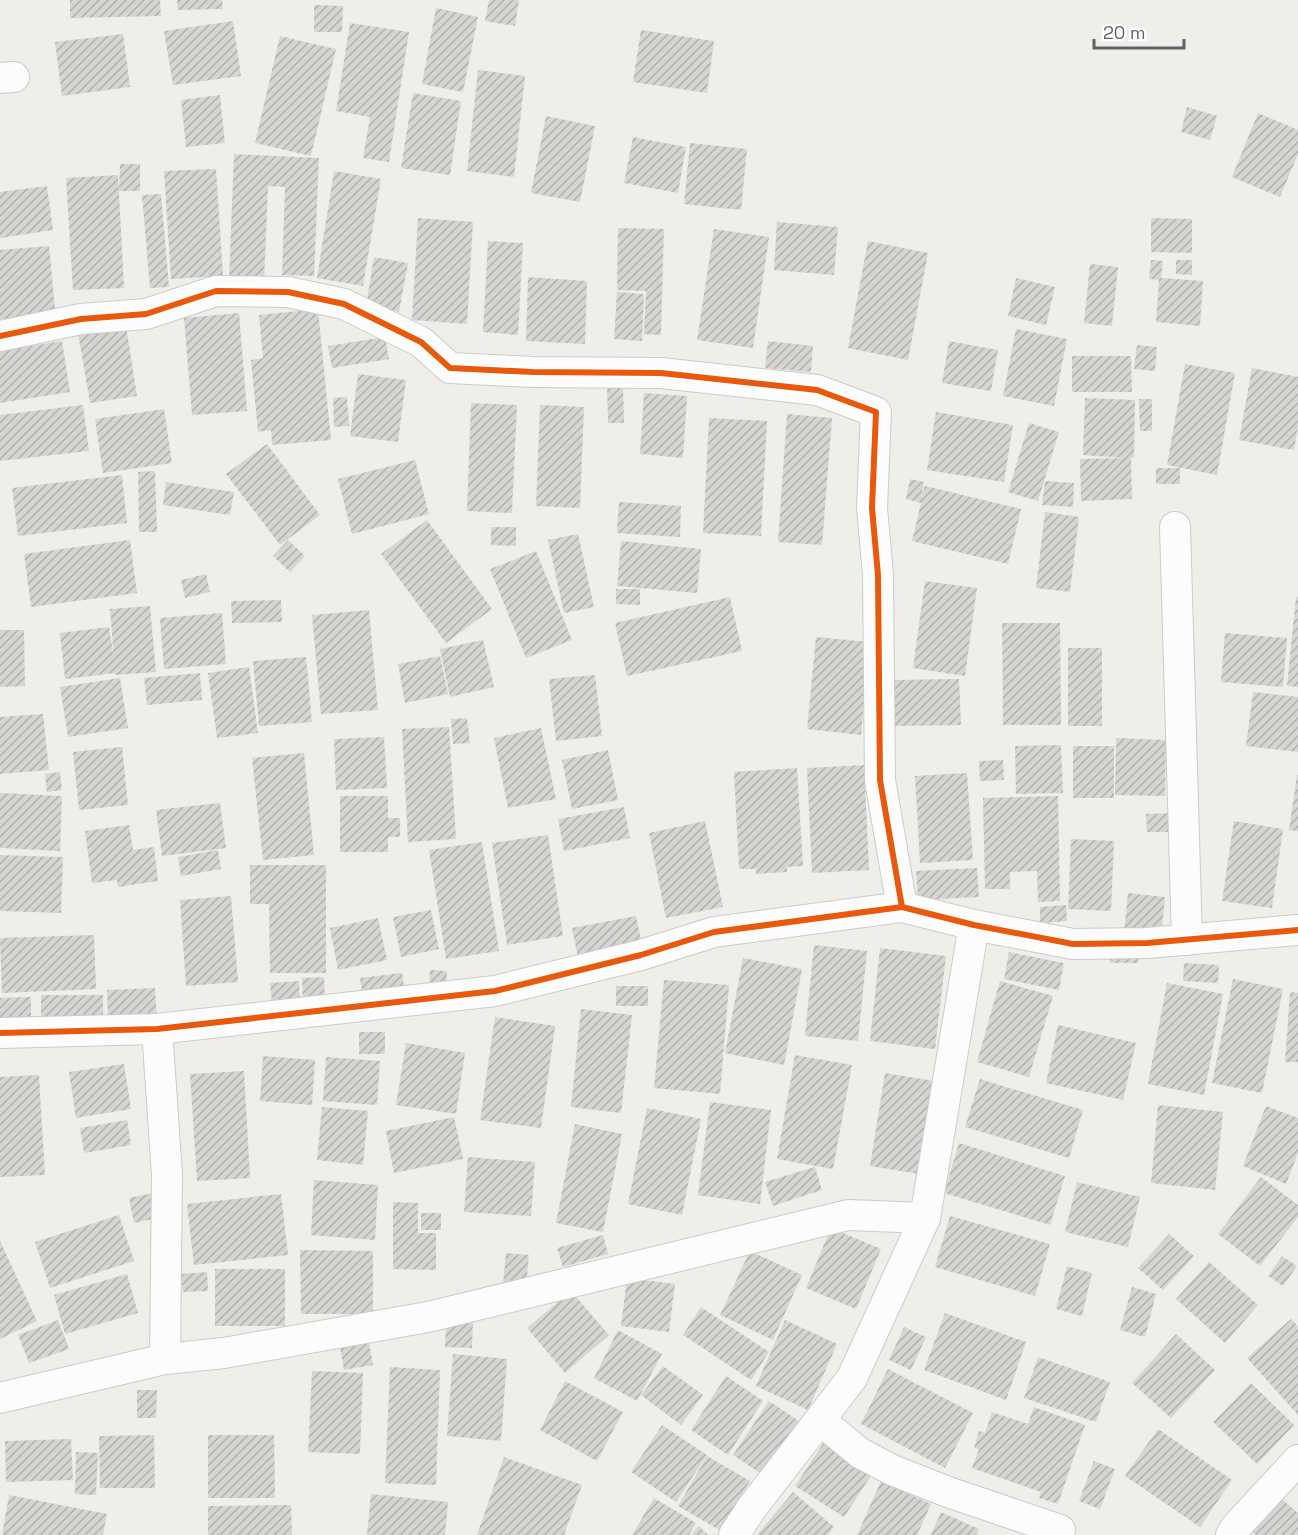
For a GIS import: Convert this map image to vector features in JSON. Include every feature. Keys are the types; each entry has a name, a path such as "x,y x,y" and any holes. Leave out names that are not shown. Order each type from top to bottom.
{"street":[{"path":"0,336 81,319 146,314 216,291 288,292 344,304 421,342 450,368 532,372 661,373 817,390 876,412 872,508 878,575 880,780 902,907"},
{"path":"1175,527 1186,939"},
{"path":"0,1033 157,1029 495,991 641,955 714,932 902,907 974,925 1073,944 1147,943 1298,930"},
{"path":"734,1535 751,1509 852,1378 925,1218 974,925"},
{"path":"157,1029 167,1175 165,1359"},
{"path":"0,1398 165,1359 224,1353 428,1317 848,1215 925,1218"},
{"path":"821,1421 860,1453 892,1470 948,1492 1060,1530"},
{"path":"1231,1535 1298,1460"}],"building":[{"path":"70,0 160,0 161,16 70,18"},
{"path":"177,0 222,0 223,9 178,10"},
{"path":"489,0 519,0 515,26 485,21"},
{"path":"314,5 343,6 342,32 314,32"},
{"path":"436,8 478,17 463,92 422,84"},
{"path":"233,21 241,76 173,85 164,31"},
{"path":"350,23 409,32 389,162 363,158 370,117 336,111"},
{"path":"641,30 714,41 707,93 633,82"},
{"path":"123,34 130,87 62,96 55,42"},
{"path":"280,36 336,49 311,156 255,143"},
{"path":"478,70 525,76 514,177 467,171"},
{"path":"413,93 461,101 450,175 401,168"},
{"path":"220,95 225,143 186,147 181,100"},
{"path":"1187,107 1217,116 1210,140 1181,132"},
{"path":"1258,113 1298,130 1298,154 1280,197 1232,177"},
{"path":"546,116 595,126 580,202 531,193"},
{"path":"633,137 686,147 678,193 624,183"},
{"path":"690,143 747,149 741,210 684,204"},
{"path":"234,154 319,158 314,276 282,275 285,187 268,186 264,283 229,281"},
{"path":"120,164 140,164 140,191 119,191"},
{"path":"216,169 223,276 171,279 164,171"},
{"path":"334,171 381,179 363,286 317,278"},
{"path":"118,175 124,288 73,290 66,178"},
{"path":"47,186 53,230 0,238 0,192"},
{"path":"161,194 169,287 150,288 142,195"},
{"path":"418,218 473,222 467,324 412,320"},
{"path":"1151,218 1192,219 1192,253 1151,252"},
{"path":"777,222 838,227 834,275 774,270"},
{"path":"618,228 664,229 661,335 644,334 646,291 617,290"},
{"path":"714,229 769,237 753,348 697,340"},
{"path":"488,241 523,243 518,335 483,332"},
{"path":"868,241 928,253 908,360 848,348"},
{"path":"49,246 56,319 0,324 0,250"},
{"path":"374,257 408,263 399,312 366,306"},
{"path":"1151,260 1163,261 1161,278 1203,281 1200,326 1156,322 1159,280 1149,279"},
{"path":"1176,260 1192,260 1192,275 1176,274"},
{"path":"1090,264 1118,267 1112,326 1084,323"},
{"path":"528,277 587,281 585,344 526,341"},
{"path":"1016,278 1055,287 1046,325 1008,316"},
{"path":"617,292 644,294 642,341 614,339"},
{"path":"318,309 331,440 272,445 271,430 258,432 251,360 263,358 259,315"},
{"path":"239,313 247,411 192,415 184,318"},
{"path":"126,326 137,396 90,403 78,333"},
{"path":"1016,329 1067,339 1054,406 1003,396"},
{"path":"385,337 389,359 332,368 328,346"},
{"path":"62,341 70,392 0,403 0,351"},
{"path":"768,341 813,346 811,372 765,368"},
{"path":"949,341 998,350 991,391 942,383"},
{"path":"1137,345 1157,347 1155,371 1134,369"},
{"path":"1072,356 1131,356 1132,392 1072,392"},
{"path":"1185,364 1235,373 1217,475 1167,465"},
{"path":"1252,368 1298,377 1298,426 1294,450 1239,440"},
{"path":"358,374 406,380 398,442 350,436"},
{"path":"607,386 623,386 624,423 608,423"},
{"path":"644,393 687,396 683,458 640,454"},
{"path":"347,397 349,426 334,427 333,398"},
{"path":"1085,398 1135,400 1134,458 1131,457 1132,499 1081,501 1080,459 1127,458 1083,455"},
{"path":"1139,399 1152,399 1152,431 1140,431"},
{"path":"471,403 517,405 512,513 467,511"},
{"path":"83,405 89,451 0,461 0,415"},
{"path":"540,405 584,407 580,508 536,506"},
{"path":"164,409 172,463 103,473 95,419"},
{"path":"936,412 1013,425 1004,482 927,470"},
{"path":"787,414 832,418 822,545 778,542"},
{"path":"709,418 767,421 761,536 703,533"},
{"path":"1029,423 1059,432 1038,501 1008,492"},
{"path":"267,444 320,515 280,545 226,474"},
{"path":"415,460 429,514 352,534 338,479"},
{"path":"1156,468 1180,468 1180,484 1156,484"},
{"path":"155,471 157,532 139,532 138,472"},
{"path":"122,475 127,523 18,536 12,488"},
{"path":"910,479 924,482 921,498 925,486 1021,509 1008,564 912,541 921,503 906,499"},
{"path":"1045,481 1074,483 1073,507 1042,505"},
{"path":"166,482 234,492 230,515 163,505"},
{"path":"619,502 681,506 680,537 617,533"},
{"path":"1045,512 1079,517 1070,592 1036,588"},
{"path":"427,520 492,609 446,643 381,554"},
{"path":"491,527 516,527 516,546 491,545"},
{"path":"578,534 594,607 564,613 548,540"},
{"path":"130,540 137,593 31,607 24,554"},
{"path":"288,540 305,556 290,572 273,556"},
{"path":"621,541 701,549 697,593 617,586"},
{"path":"536,551 572,640 526,658 490,569"},
{"path":"206,574 210,592 185,598 181,580"},
{"path":"925,581 977,588 965,676 913,668"},
{"path":"616,589 640,589 640,605 616,604"},
{"path":"730,597 742,651 627,676 615,623"},
{"path":"1296,597 1298,597 1298,687 1287,686"},
{"path":"281,600 282,622 232,623 231,601"},
{"path":"150,606 156,672 115,675 115,673 65,679 60,633 109,627 114,659 110,609"},
{"path":"369,610 378,710 321,714 312,615"},
{"path":"222,613 226,664 164,669 160,618"},
{"path":"1002,623 1060,623 1061,725 1003,725"},
{"path":"0,630 24,630 25,686 0,687"},
{"path":"1225,633 1287,638 1283,687 1221,682"},
{"path":"816,637 869,642 861,735 807,729"},
{"path":"483,640 494,687 450,697 440,649"},
{"path":"1068,648 1102,648 1102,726 1068,726"},
{"path":"440,656 448,694 405,703 398,664"},
{"path":"306,657 312,722 259,726 253,661"},
{"path":"249,667 258,733 217,738 208,673"},
{"path":"200,673 202,700 147,705 144,678"},
{"path":"595,675 602,736 556,741 549,679"},
{"path":"120,678 128,728 68,737 60,687"},
{"path":"959,679 961,725 893,726 892,680"},
{"path":"1253,692 1298,697 1298,752 1246,746"},
{"path":"43,714 49,770 0,774 0,717"},
{"path":"467,718 470,743 453,744 451,719"},
{"path":"449,727 456,839 408,842 402,729"},
{"path":"541,728 556,799 508,808 494,738"},
{"path":"384,737 387,788 336,790 334,739"},
{"path":"1116,738 1166,740 1165,796 1115,795"},
{"path":"1061,745 1063,793 1016,794 1015,746"},
{"path":"1073,746 1114,746 1114,798 1073,798"},
{"path":"122,747 128,805 79,810 73,752"},
{"path":"608,750 618,800 572,809 562,760"},
{"path":"304,753 314,855 263,860 252,758"},
{"path":"1003,760 1004,780 980,781 979,761"},
{"path":"864,765 869,870 812,873 807,768"},
{"path":"797,768 803,866 787,867 787,872 756,874 756,869 739,869 734,772"},
{"path":"60,772 62,790 47,792 45,774"},
{"path":"967,773 973,860 920,863 915,776"},
{"path":"1298,775 1298,831 1289,830"},
{"path":"0,793 62,796 60,851 0,848"},
{"path":"340,796 388,796 388,818 400,818 400,837 388,837 388,852 340,852"},
{"path":"1058,796 1060,901 1038,902 1037,871 1010,872 1010,889 985,889 983,798"},
{"path":"220,803 226,848 162,856 156,810"},
{"path":"624,807 630,838 564,851 558,819"},
{"path":"1174,813 1174,832 1147,832 1146,814"},
{"path":"705,821 723,907 666,918 649,833"},
{"path":"1234,821 1283,829 1272,908 1222,901"},
{"path":"129,825 133,850 154,847 158,881 118,887 117,880 92,883 85,831"},
{"path":"548,835 563,936 507,945 492,843"},
{"path":"1071,839 1114,841 1111,911 1068,909"},
{"path":"482,842 499,951 446,959 429,850"},
{"path":"218,850 221,869 181,876 178,857"},
{"path":"0,855 63,857 61,913 0,911"},
{"path":"250,865 326,865 326,973 270,973 269,904 250,904"},
{"path":"977,868 979,897 918,900 916,871"},
{"path":"1128,893 1165,897 1161,938 1124,933"},
{"path":"231,896 238,982 186,986 180,900"},
{"path":"1066,905 1067,921 1040,923 1040,907"},
{"path":"431,910 439,949 401,957 393,917"},
{"path":"636,916 642,945 578,957 572,928"},
{"path":"378,918 387,960 338,970 330,928"},
{"path":"94,935 96,989 2,993 0,938"},
{"path":"814,945 867,951 858,1041 805,1036"},
{"path":"880,948 946,956 935,1049 870,1041"},
{"path":"1110,951 1139,951 1138,963 1110,963"},
{"path":"1009,952 1064,963 1059,990 1004,979"},
{"path":"743,958 802,969 784,1065 725,1053"},
{"path":"1184,963 1219,965 1218,983 1183,981"},
{"path":"430,970 447,971 446,992 429,992"},
{"path":"402,973 405,993 363,999 360,978"},
{"path":"324,977 325,1004 303,1005 302,978"},
{"path":"1233,979 1283,989 1262,1093 1212,1083"},
{"path":"664,980 729,985 720,1094 654,1088"},
{"path":"299,981 300,1000 272,1003 270,983"},
{"path":"1000,981 1053,996 1029,1077 977,1062"},
{"path":"1167,983 1223,994 1204,1095 1148,1084"},
{"path":"616,986 648,986 648,1006 616,1006"},
{"path":"155,988 157,1019 108,1021 107,990"},
{"path":"1290,992 1298,993 1298,1062 1285,1062"},
{"path":"41,995 103,995 103,1020 41,1021"},
{"path":"31,997 31,1020 0,1020 0,998"},
{"path":"581,1009 632,1015 621,1113 571,1107"},
{"path":"495,1017 555,1026 541,1128 480,1120"},
{"path":"1058,1025 1136,1043 1123,1100 1046,1083"},
{"path":"359,1032 385,1032 385,1054 359,1054"},
{"path":"406,1043 465,1053 456,1114 396,1105"},
{"path":"795,1055 852,1065 833,1169 777,1159"},
{"path":"263,1056 315,1060 312,1105 260,1101"},
{"path":"326,1057 380,1061 377,1105 323,1101"},
{"path":"124,1064 131,1109 76,1118 69,1072"},
{"path":"244,1071 250,1178 197,1181 190,1074"},
{"path":"885,1073 934,1081 919,1174 870,1166"},
{"path":"39,1075 45,1175 0,1177 0,1077"},
{"path":"980,1079 1083,1110 1069,1158 965,1127"},
{"path":"710,1102 771,1110 760,1204 698,1195"},
{"path":"1158,1105 1223,1112 1215,1190 1151,1183"},
{"path":"1266,1106 1298,1118 1298,1153 1286,1184 1243,1166"},
{"path":"322,1107 368,1111 363,1165 317,1160"},
{"path":"647,1108 701,1119 682,1215 628,1204"},
{"path":"454,1117 463,1159 394,1173 386,1131"},
{"path":"127,1120 131,1145 84,1153 80,1128"},
{"path":"575,1124 622,1134 603,1232 556,1223"},
{"path":"959,1143 1065,1176 1050,1225 944,1193"},
{"path":"468,1157 535,1162 531,1216 464,1212"},
{"path":"815,1167 822,1190 773,1206 765,1182"},
{"path":"1261,1177 1298,1205 1298,1217 1260,1266 1218,1234"},
{"path":"314,1180 378,1185 375,1240 311,1235"},
{"path":"1077,1182 1140,1197 1128,1247 1065,1232"},
{"path":"153,1193 158,1218 134,1223 129,1198"},
{"path":"281,1194 288,1255 194,1265 187,1204"},
{"path":"393,1202 418,1203 418,1233 436,1233 436,1270 393,1269"},
{"path":"421,1213 441,1213 441,1230 421,1230"},
{"path":"119,1215 134,1261 50,1288 35,1242"},
{"path":"950,1216 1050,1244 1035,1296 935,1267"},
{"path":"831,1228 881,1249 856,1309 806,1288"},
{"path":"1169,1234 1194,1256 1163,1290 1138,1268"},
{"path":"603,1235 608,1254 563,1267 557,1248"},
{"path":"0,1241 37,1321 0,1339"},
{"path":"300,1250 373,1251 373,1314 301,1314"},
{"path":"750,1251 802,1275 773,1340 720,1315"},
{"path":"506,1253 529,1255 526,1287 503,1284"},
{"path":"1282,1256 1297,1266 1283,1286 1268,1276"},
{"path":"1209,1262 1258,1305 1225,1343 1176,1299"},
{"path":"1067,1266 1092,1273 1082,1316 1056,1309"},
{"path":"215,1269 285,1269 285,1326 215,1326"},
{"path":"207,1272 208,1291 183,1292 181,1274"},
{"path":"127,1274 138,1313 65,1334 54,1295"},
{"path":"627,1278 675,1284 669,1332 621,1326"},
{"path":"1132,1287 1156,1294 1145,1337 1120,1330"},
{"path":"571,1291 609,1335 565,1373 527,1328"},
{"path":"701,1307 769,1352 751,1380 683,1335"},
{"path":"945,1313 1026,1342 1006,1400 924,1370"},
{"path":"1291,1319 1298,1326 1298,1415 1247,1358"},
{"path":"58,1320 69,1349 29,1363 18,1335"},
{"path":"785,1320 837,1344 808,1410 756,1386"},
{"path":"446,1322 473,1323 472,1348 445,1347"},
{"path":"904,1327 926,1337 911,1370 889,1360"},
{"path":"618,1330 662,1354 637,1401 594,1378"},
{"path":"1176,1334 1215,1370 1171,1418 1132,1383"},
{"path":"369,1343 373,1365 344,1370 340,1347"},
{"path":"453,1354 507,1359 501,1441 447,1436"},
{"path":"1038,1357 1110,1382 1096,1422 1024,1398"},
{"path":"663,1366 703,1395 681,1425 641,1395"},
{"path":"390,1367 440,1370 436,1485 385,1483"},
{"path":"888,1369 973,1413 945,1468 861,1424"},
{"path":"312,1371 363,1373 360,1454 308,1452"},
{"path":"726,1376 763,1401 728,1455 691,1430"},
{"path":"565,1381 623,1412 597,1461 540,1430"},
{"path":"1251,1383 1294,1425 1257,1464 1213,1422"},
{"path":"137,1390 157,1390 156,1418 137,1418"},
{"path":"769,1401 799,1421 763,1475 733,1455"},
{"path":"1034,1407 1085,1425 1058,1504 1039,1498 1041,1492 972,1468 979,1449 974,1448 979,1431 985,1433 992,1412 1028,1424"},
{"path":"662,1425 707,1455 676,1502 631,1472"},
{"path":"1158,1429 1232,1480 1200,1527 1125,1476"},
{"path":"154,1435 155,1488 100,1488 99,1436"},
{"path":"208,1435 274,1435 275,1498 208,1498"},
{"path":"71,1439 73,1480 6,1482 5,1441"},
{"path":"826,1439 874,1471 844,1517 795,1486"},
{"path":"76,1452 98,1453 96,1495 75,1494"},
{"path":"707,1456 750,1481 721,1531 678,1506"},
{"path":"504,1457 582,1485 564,1535 477,1535"},
{"path":"1094,1461 1115,1469 1100,1509 1079,1501"},
{"path":"881,1481 931,1504 917,1535 857,1535"},
{"path":"793,1492 834,1527 828,1535 757,1535"},
{"path":"371,1494 448,1502 445,1535 367,1535"},
{"path":"1276,1494 1298,1513 1298,1535 1256,1535 1247,1527"},
{"path":"9,1495 107,1514 103,1535 2,1535"},
{"path":"654,1498 696,1523 689,1535 632,1535"},
{"path":"291,1505 292,1535 208,1535 208,1506"},
{"path":"941,1512 979,1529 976,1535 931,1535"},
{"path":"699,1526 708,1535 691,1535"}],"cycle path":[{"path":"0,336 81,319 146,314 216,291 288,292 344,304 421,342 450,368 533,372 661,373 817,390 876,412 872,508 878,575 880,780 902,907"},
{"path":"0,1033 157,1029 495,991 641,955 714,932 902,907 974,925 1073,944 1147,943 1298,930"}]}
